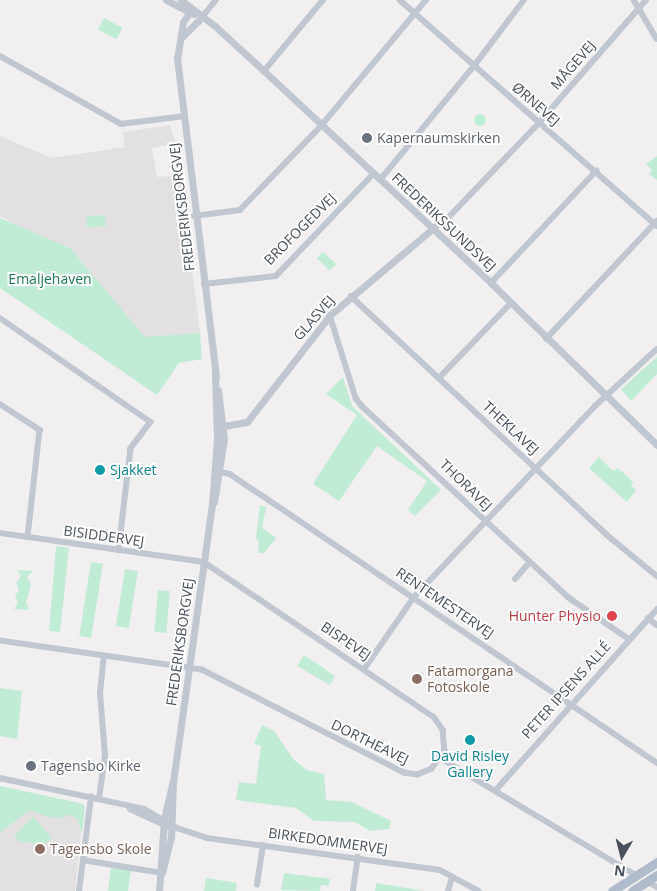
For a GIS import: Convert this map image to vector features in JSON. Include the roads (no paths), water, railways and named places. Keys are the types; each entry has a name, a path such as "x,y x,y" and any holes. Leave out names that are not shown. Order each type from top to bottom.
{"main road":[{"path":"612,891 657,862"},
{"path":"632,891 657,875"}],"street":[{"path":"166,0 201,16"},
{"name":"FREDERIKSSUNDSVEJ","path":"180,0 210,22 264,71 432,230 491,283 657,445"},
{"path":"181,38 216,0"},
{"path":"264,71 323,0"},
{"name":"ØRNEVEJ","path":"400,0 538,124 656,223"},
{"path":"194,216 240,210 321,126 426,0"},
{"path":"380,180 474,66 524,0"},
{"path":"634,0 657,40"},
{"name":"MÅGEVEJ","path":"432,230 447,220 538,124 646,0"},
{"name":"FREDERIKSBORGVEJ","path":"159,891 166,863 166,822 224,426 194,216 177,58 183,22 190,12"},
{"path":"0,56 121,124 184,116"},
{"path":"491,283 596,171"},
{"name":"BROFOGEDVEJ","path":"204,284 276,276 373,174"},
{"path":"546,338 656,223"},
{"name":"GLASVEJ","path":"224,426 247,422 330,315 432,230"},
{"name":"THEKLAVEJ","path":"351,296 607,535 657,576"},
{"path":"439,378 511,303"},
{"name":"THORAVEJ","path":"330,315 356,398 362,406 529,563 568,597 629,639"},
{"path":"0,318 151,422 131,449 119,550"},
{"path":"365,668 414,597 606,396 657,349"},
{"name":"FREDERIKSBORGVEJ","path":"215,373 218,471"},
{"path":"0,404 40,430 28,537"},
{"name":"RENTEMESTERVEJ","path":"218,471 260,494 657,763"},
{"name":"BISIDDERVEJ","path":"0,533 204,562"},
{"name":"BISPEVEJ","path":"204,562 365,668 440,723 446,744 442,759"},
{"path":"514,579 529,563"},
{"name":"PETER IPSENS ALLÉ","path":"496,790 570,704 657,609"},
{"path":"648,618 657,625"},
{"name":"DORTHEAVEJ","path":"0,641 202,670 404,773 425,773 442,759"},
{"path":"99,799 105,755 100,693 104,656"},
{"path":"442,759 636,875"},
{"name":"BIRKEDOMMERVEJ","path":"0,778 144,809 166,822 207,838 358,857 440,870 479,891"},
{"path":"79,891 91,797"},
{"path":"257,885 263,845"},
{"path":"353,891 358,857"},
{"path":"83,860 162,873"},
{"path":"448,891 452,878"},
{"path":"647,881 657,887"}],"place":[{"name":"Kapernaumskirken","path":"367,138"},
{"name":"Sjakket","path":"100,470"},
{"name":"Hunter Physio","path":"612,616"},
{"name":"Fatamorgana Fotoskole","path":"417,679"},
{"name":"David Risley Gallery","path":"470,740"},
{"name":"Tagensbo Kirke","path":"31,766"},
{"name":"Tagensbo Skole","path":"40,849"}],"park label":[{"name":"Emaljehaven","path":"50,279"}]}
